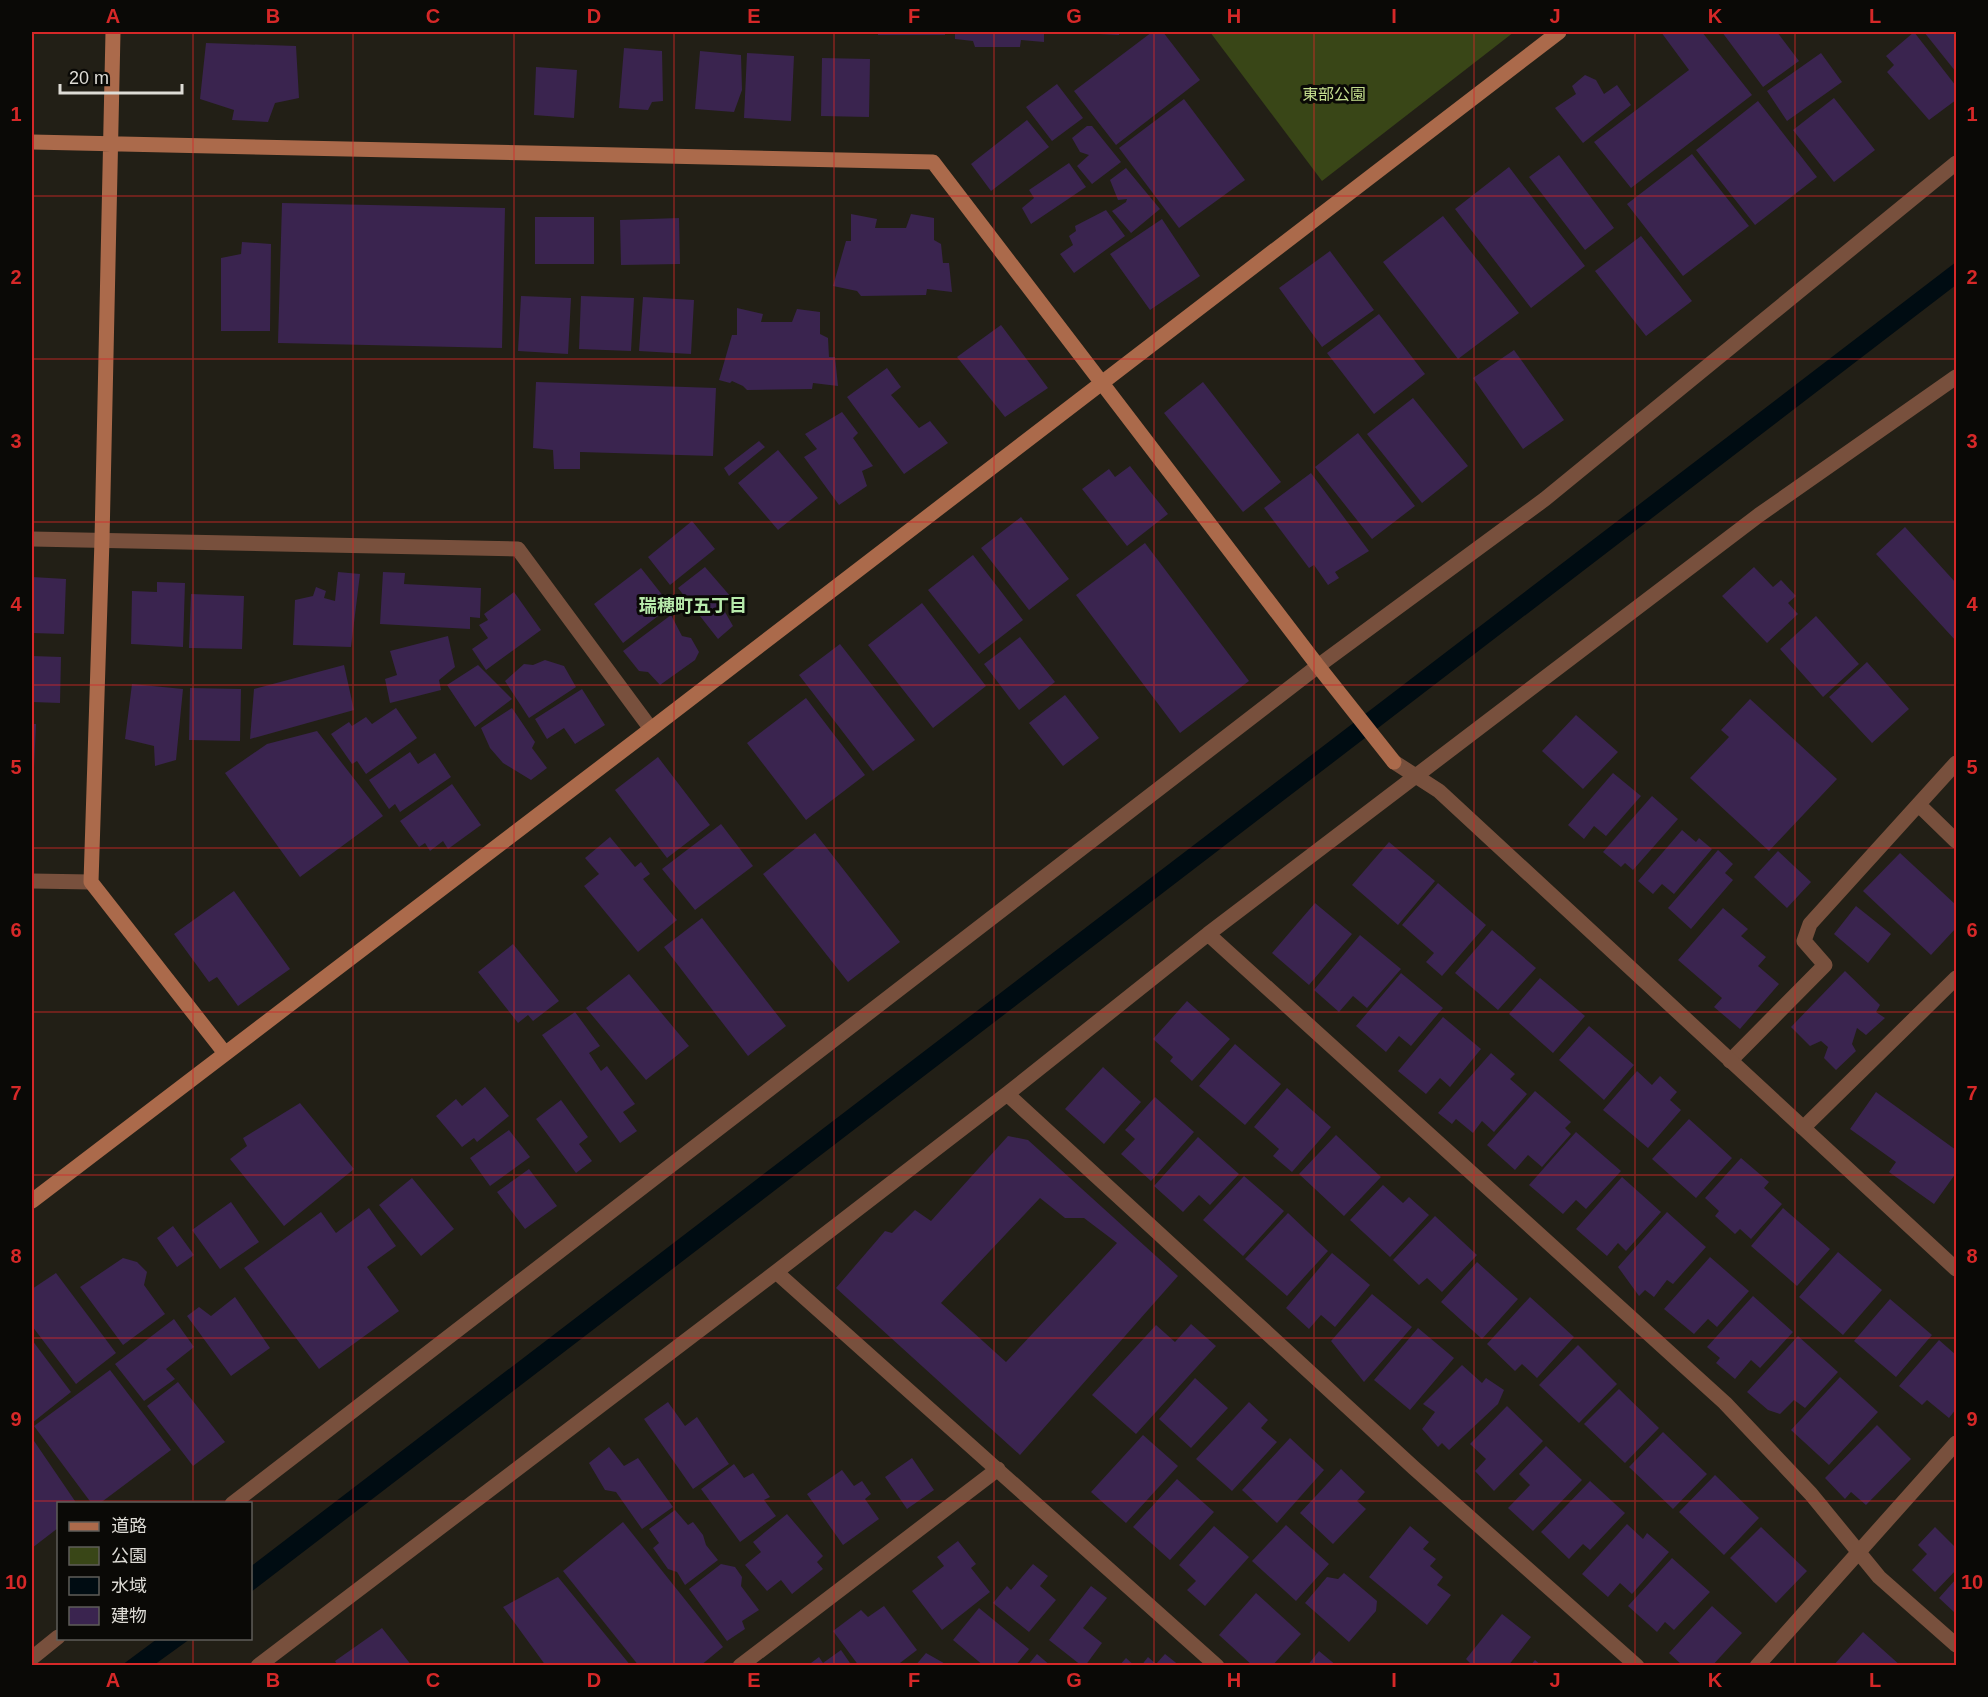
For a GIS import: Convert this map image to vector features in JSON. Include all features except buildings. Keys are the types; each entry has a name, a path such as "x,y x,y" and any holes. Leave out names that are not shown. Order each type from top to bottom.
{"street":[{"path":"113,32 102,540 91,882 224,1052"},
{"path":"32,1201 1559,32"},
{"path":"32,142 933,162 1394,762 1440,791 1956,1269"},
{"path":"233,1502 1318,666 1545,499 1956,163"},
{"path":"258,1665 776,1272 1007,1094 1208,934 1759,515 1956,377"},
{"path":"32,539 518,549 651,729"},
{"path":"1730,1061 1826,965 1804,941 1810,924 1956,763"},
{"path":"1919,805 1956,841"},
{"path":"32,881 91,882"},
{"path":"1208,934 1725,1402 1811,1494 1879,1577 1956,1645"},
{"path":"1803,1128 1956,978"},
{"path":"1007,1094 1414,1468 1637,1665"},
{"path":"776,1272 1217,1665"},
{"path":"1757,1665 1860,1553 1956,1443"},
{"path":"740,1665 998,1469"},
{"path":"32,1658 57,1638"}],"green space":[{"name":"東部公園","path":"1210,32 1514,32 1322,181"}],"water":[{"path":"1956,262 1956,285 252,1591 252,1565"},
{"path":"156,1640 189,1640 154,1665 122,1665"}],"district":[{"name":"瑞穂町五丁目","path":"693,606"}]}
